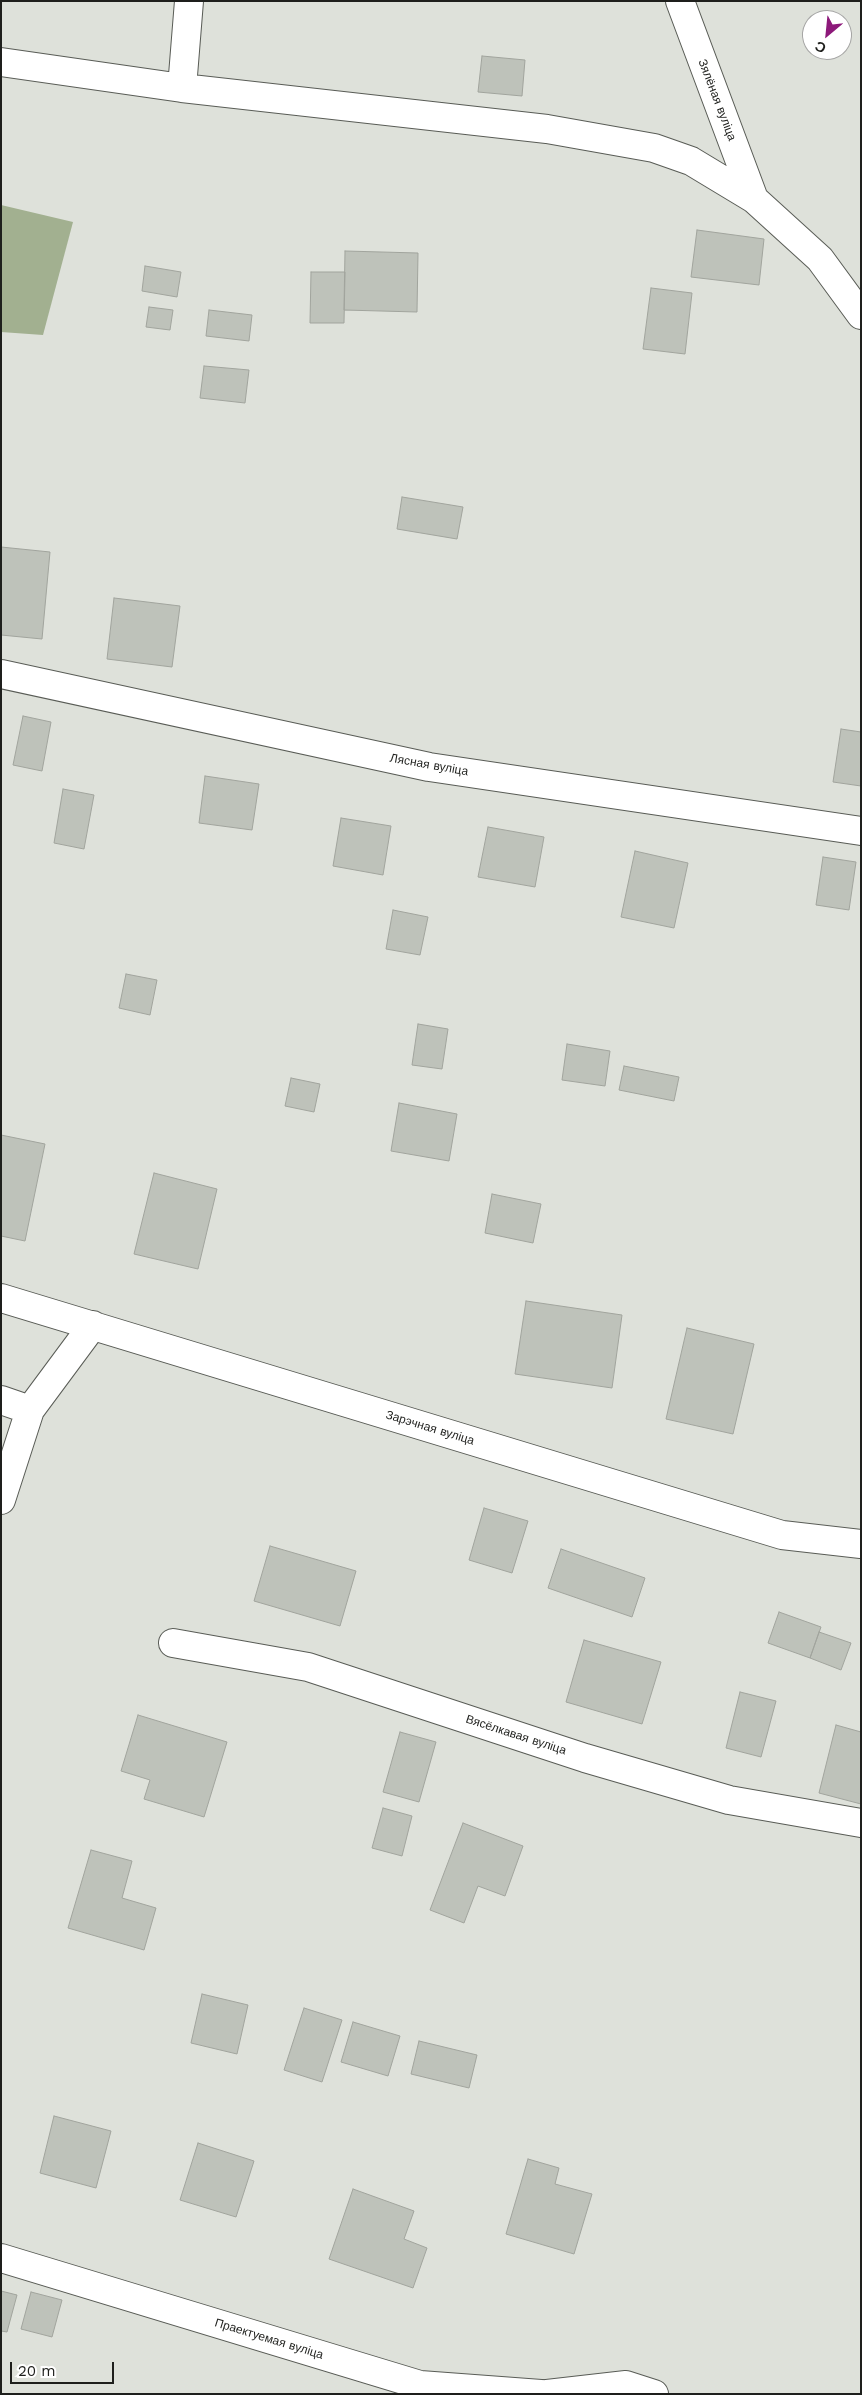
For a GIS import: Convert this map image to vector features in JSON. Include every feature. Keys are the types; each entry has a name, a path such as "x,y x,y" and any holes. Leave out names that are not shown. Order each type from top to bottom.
{"street":[{"path":"182,88 189,1"},
{"name":"Зялёная вуліца","path":"680,1 754,199"},
{"path":"1,62 182,88 546,129 654,148 691,161 754,199 820,259 861,315"},
{"name":"Лясная вуліца","path":"1,674 428,767 861,831"},
{"name":"Зарэчная вуліца","path":"1,1298 782,1535 861,1544"},
{"path":"1,1500 30,1410 93,1325"},
{"path":"1,1400 30,1410"},
{"name":"Вясёлкавая вуліца","path":"173,1643 308,1667 585,1758 729,1800 861,1823"},
{"name":"Праектуемая вуліца","path":"1,2258 420,2385 541,2394"},
{"path":"546,2394 626,2385 654,2394"}],"green space":[{"path":"1,205 73,222 43,335 1,332"}],"building":[{"path":"482,56 525,60 522,96 478,92"},
{"path":"697,230 764,239 759,285 691,277"},
{"path":"345,251 418,253 417,312 344,310"},
{"path":"145,266 181,272 177,297 142,291"},
{"path":"311,272 345,272 344,323 310,323"},
{"path":"651,288 692,293 685,354 643,349"},
{"path":"149,307 173,310 170,330 146,327"},
{"path":"209,310 252,315 249,341 206,336"},
{"path":"204,366 249,370 245,403 200,398"},
{"path":"402,497 463,507 457,539 397,529"},
{"path":"1,547 50,552 42,639 1,635"},
{"path":"114,598 180,606 172,667 107,659"},
{"path":"23,716 51,722 42,771 13,765"},
{"path":"841,729 861,732 861,786 833,782"},
{"path":"205,776 259,784 252,830 199,823"},
{"path":"63,789 94,795 84,849 54,843"},
{"path":"341,818 391,826 383,875 333,866"},
{"path":"488,827 544,837 535,887 478,877"},
{"path":"635,851 688,863 674,928 621,917"},
{"path":"823,857 856,862 849,910 816,905"},
{"path":"393,910 428,917 420,955 386,949"},
{"path":"126,974 157,980 150,1015 119,1008"},
{"path":"418,1024 448,1029 442,1069 412,1065"},
{"path":"567,1044 610,1051 605,1086 562,1080"},
{"path":"624,1066 679,1077 674,1101 619,1090"},
{"path":"291,1078 320,1084 314,1112 285,1106"},
{"path":"399,1103 457,1114 449,1161 391,1151"},
{"path":"1,1135 45,1144 25,1241 1,1236"},
{"path":"154,1173 217,1189 198,1269 134,1254"},
{"path":"492,1194 541,1204 533,1243 485,1233"},
{"path":"526,1301 622,1315 612,1388 515,1374"},
{"path":"687,1328 754,1344 733,1434 666,1419"},
{"path":"484,1508 528,1521 512,1573 469,1560"},
{"path":"270,1546 356,1571 340,1626 254,1601"},
{"path":"561,1549 645,1578 632,1617 548,1588"},
{"path":"779,1612 821,1627 810,1658 768,1643"},
{"path":"819,1632 851,1643 841,1670 810,1658"},
{"path":"584,1640 661,1662 642,1724 566,1702"},
{"path":"740,1692 776,1701 761,1757 726,1748"},
{"path":"138,1715 227,1742 204,1817 144,1799 150,1780 121,1771"},
{"path":"836,1725 861,1732 861,1804 819,1793"},
{"path":"400,1732 436,1742 419,1802 383,1792"},
{"path":"383,1808 412,1816 402,1856 372,1848"},
{"path":"463,1823 523,1846 505,1896 478,1886 464,1923 430,1910"},
{"path":"91,1850 132,1861 122,1898 156,1908 144,1950 68,1928"},
{"path":"202,1994 248,2005 237,2054 191,2043"},
{"path":"304,2008 342,2020 322,2082 284,2070"},
{"path":"353,2022 400,2036 388,2076 341,2062"},
{"path":"419,2041 477,2055 469,2088 411,2074"},
{"path":"54,2116 111,2131 96,2188 40,2173"},
{"path":"198,2143 254,2161 236,2217 180,2200"},
{"path":"528,2159 559,2168 555,2184 592,2194 574,2254 506,2234"},
{"path":"353,2189 414,2211 404,2239 427,2248 413,2288 329,2259"},
{"path":"1,2291 17,2295 7,2332 1,2331"},
{"path":"31,2292 62,2300 52,2337 21,2329"}]}
